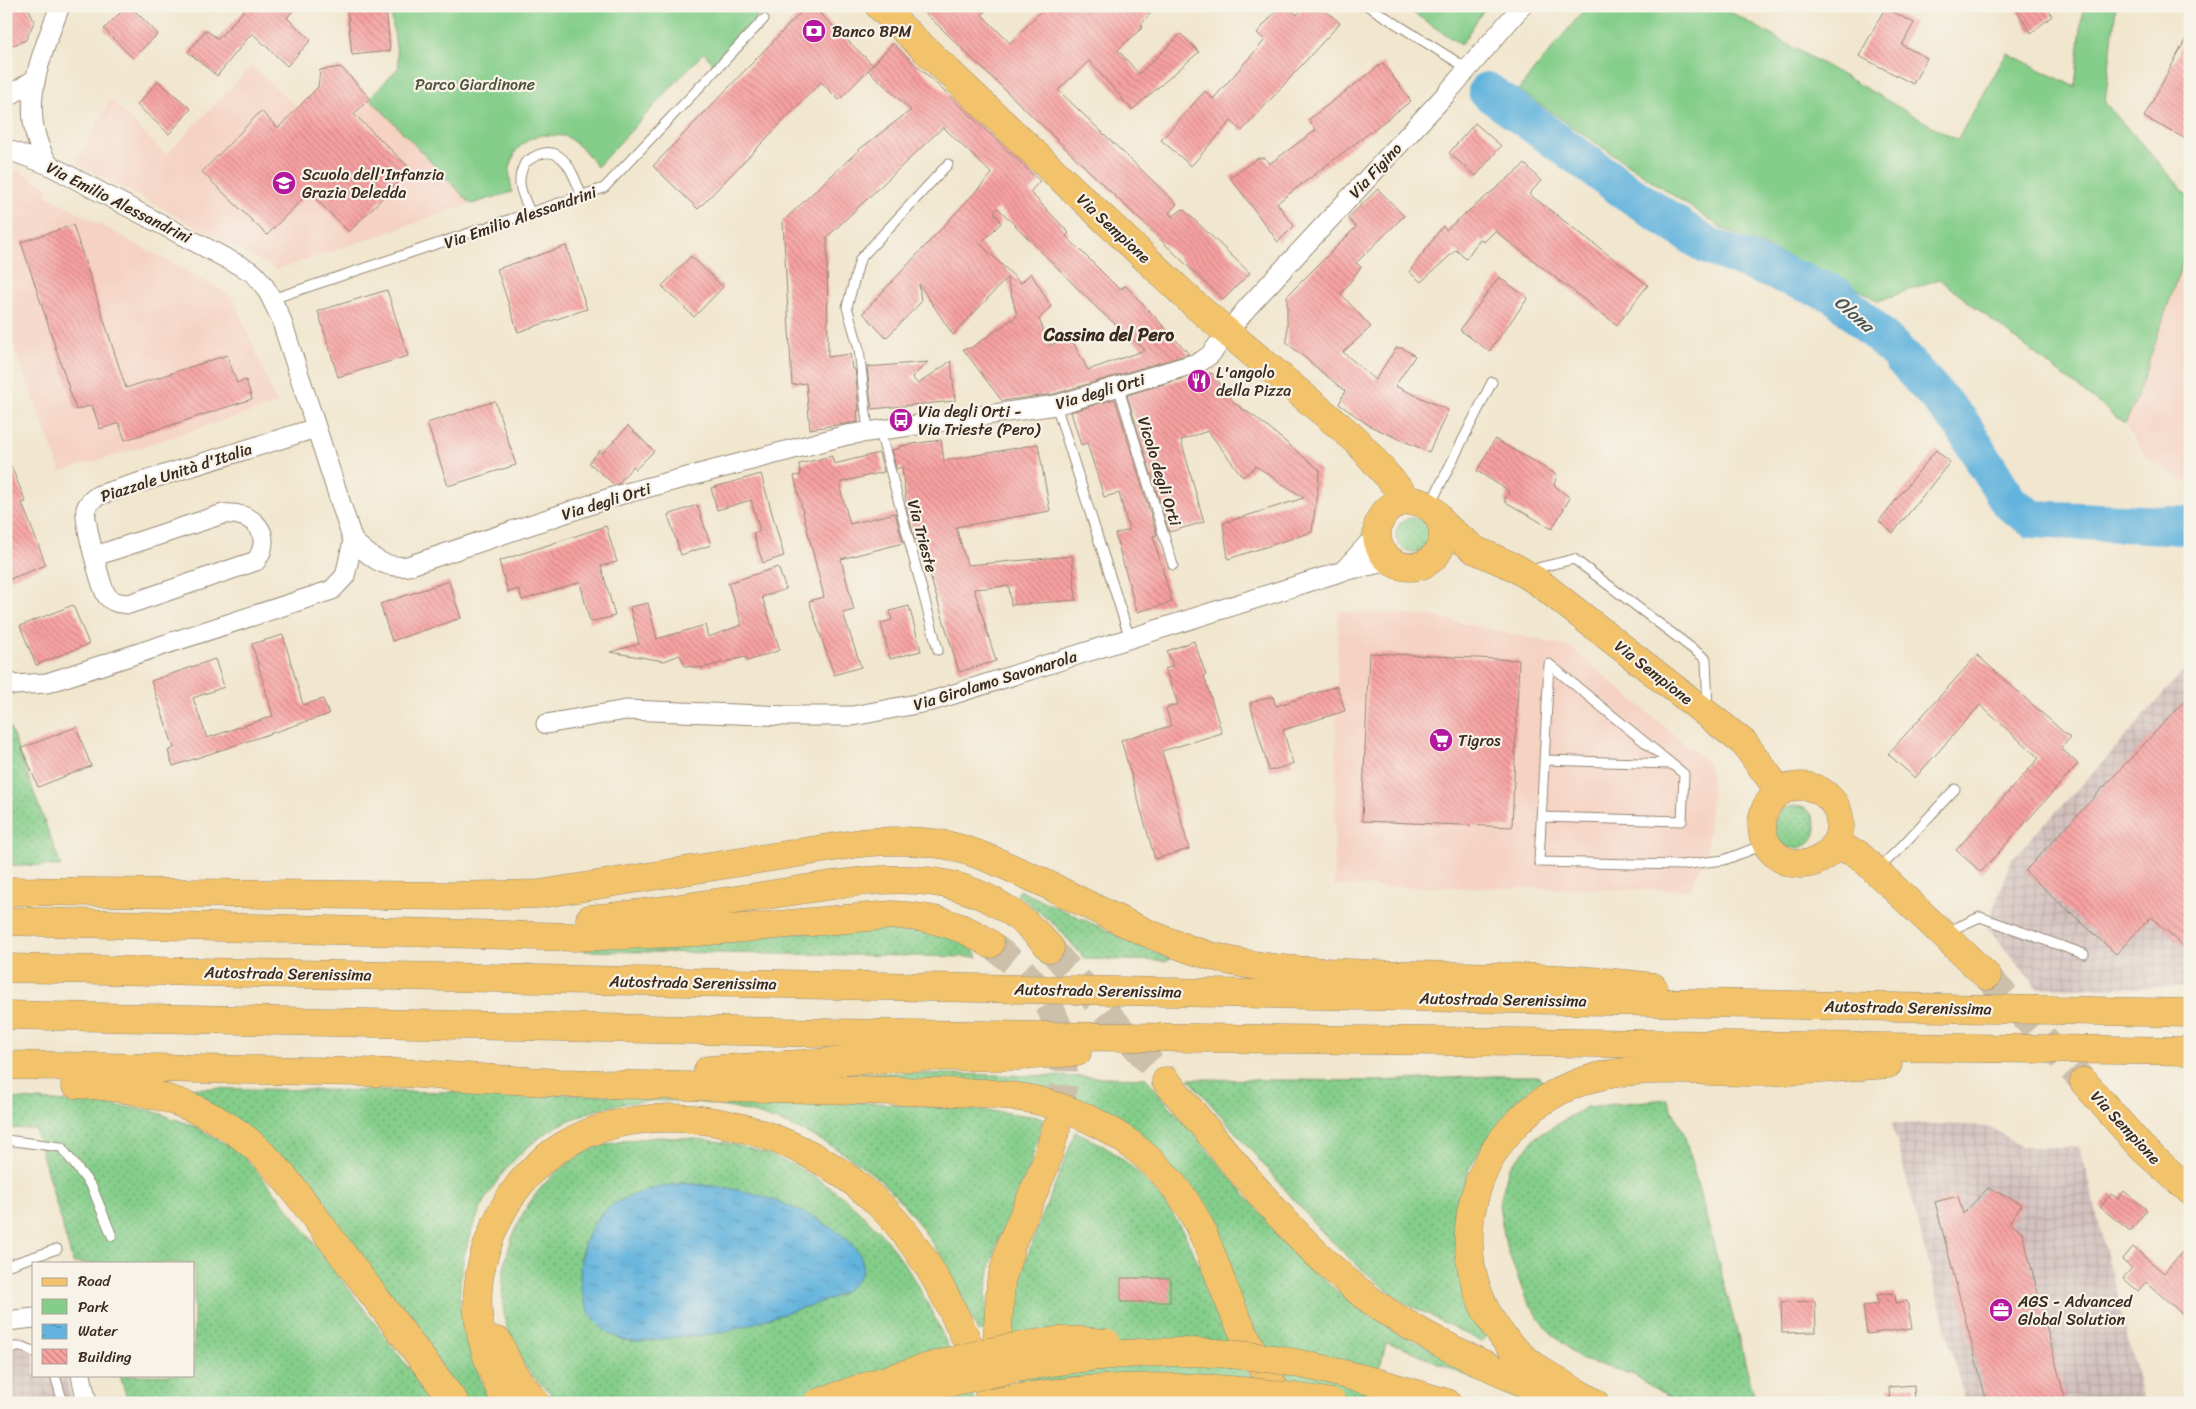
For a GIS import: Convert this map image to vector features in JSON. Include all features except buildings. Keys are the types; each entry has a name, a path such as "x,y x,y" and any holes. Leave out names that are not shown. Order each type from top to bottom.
{"main road":[{"name":"Via Sempione","path":"879,6 1195,305 1357,441 1427,511 1475,550 1519,570 1708,714 1744,743 1780,792"},
{"name":"Via Sempione","path":"1357,441 1376,485 1379,525"},
{"path":"1429,562 1441,546 1427,511 1398,503 1379,525 1378,546 1391,561 1410,568 1429,562 1467,562 1519,570"},
{"path":"1802,786 1823,793 1832,801 1840,822 1839,834 1834,845 1817,861 1806,864 1783,860 1773,853 1766,844 1761,821 1764,810 1770,800 1780,792 1802,786"},
{"path":"6,891 454,896 540,894 860,843 892,840 948,846 978,854 1013,868 1161,939 1230,961 1302,971 1600,980 1796,1005"},
{"path":"1834,845 1858,854 1987,976"},
{"path":"249,926 508,924 576,920 653,912 872,879 913,878 959,888 998,904 1035,931 1050,948"},
{"path":"6,921 249,926 574,937 696,932 892,915 946,922 972,933 990,944"},
{"name":"Autostrada Serenissima","path":"6,968 2190,1013"},
{"path":"6,1015 819,1032 2190,1052"},
{"path":"6,1066 404,1073 561,1070 697,1071 907,1057 1019,1056 1266,1039"},
{"path":"1595,1403 1532,1364 1504,1337 1484,1306 1473,1275 1470,1257 1468,1241 1471,1206 1488,1160 1520,1121 1547,1098 1584,1080 1609,1074 1645,1071 1760,1072 2114,1051"},
{"path":"404,1073 560,1083 983,1094 1038,1100 1089,1118 1111,1130 1155,1165 1186,1204 1210,1250 1236,1316 1267,1377 1284,1403"},
{"path":"1166,1081 1300,1236 1347,1282 1396,1317 1449,1347 1567,1403"},
{"path":"6,1082 88,1084 148,1094 207,1114 231,1128 272,1164 456,1403"},
{"name":"Via Sempione","path":"2084,1082 2141,1147 2190,1191"},
{"path":"506,1403 486,1352 476,1302 477,1282 489,1238 502,1210 520,1182 550,1153 586,1132 612,1124 641,1119 702,1120 735,1126 778,1140 824,1162 869,1195 882,1207 924,1262 978,1367 992,1403 1063,1391 1154,1386 1245,1390 1333,1403"},
{"path":"1011,1403 1000,1366 997,1340 1001,1281 1012,1242 1044,1168 1056,1129"},
{"path":"489,1238 487,1277 491,1318 512,1372 536,1403"},
{"path":"817,1403 901,1374 977,1355 1059,1340 1129,1344 1210,1354 1273,1359 1376,1382 1448,1403"},
{"path":"878,1403 962,1378 1025,1366 1130,1354 1210,1354"},
{"path":"978,1367 1005,1403"}],"street":[{"path":"46,6 53,26"},
{"path":"50,165 38,148 33,128 32,106 35,79 60,6"},
{"name":"Via Figino","path":"1228,333 1248,308 1468,69 1522,6"},
{"path":"6,98 35,79"},
{"name":"Via Emilio Alessandrini","path":"6,149 50,165 252,272 264,284 272,300 353,541"},
{"name":"Via degli Orti","path":"353,541 379,563 398,568 408,566 619,495 847,435 1056,405 1200,362 1210,356 1228,333"},
{"name":"Piazzale Unità d'Italia","path":"95,556 223,514 233,513 246,515 255,521 262,532 263,544 256,561 128,604 116,603 103,590 86,519 86,509 92,500 99,495 316,428"},
{"name":"Via Girolamo Savonarola","path":"1343,571 1379,525"},
{"path":"10,683 47,683 332,590 345,576 353,541"},
{"name":"Via Girolamo Savonarola","path":"546,724 626,710 788,716 853,716 932,701 1343,571 1391,561"},
{"path":"6,1321 32,1318"},
{"path":"81,1376 88,1403"}],"lane":[{"path":"1368,6 1468,69"},
{"name":"Via Emilio Alessandrini","path":"272,300 604,188 764,19"},
{"path":"531,214 520,191 519,181 525,163 542,154 551,154 568,163 582,197"},
{"path":"874,432 859,349 847,307 860,259 948,164"},
{"path":"1427,511 1492,382"},
{"name":"Vicolo degli Orti","path":"1118,386 1173,565"},
{"path":"1056,405 1130,639"},
{"name":"Via Trieste","path":"874,432 938,650"},
{"path":"1519,570 1574,558 1706,659 1708,714"},
{"path":"1541,817 1682,821 1684,774 1549,664 1541,817 1539,862 1681,865 1724,860 1766,844"},
{"path":"1544,760 1671,764"},
{"path":"1876,871 1955,789"},
{"path":"1942,934 1980,917 2084,954"},
{"path":"6,1140 61,1148 92,1187 112,1236"},
{"path":"6,1266 57,1249"},
{"path":"6,1347 24,1348 32,1351"},
{"path":"55,1376 62,1403"}],"shaded area":[{"name":"Scuola dell'Infanzia Grazia Deledda","path":"252,66 331,138 370,98 471,204 277,270 77,163 110,99 166,155"},
{"path":"17,170 49,188 46,195 233,297 277,404 61,472 6,326 6,196"},
{"path":"2190,240 2190,484 2147,459 2125,424 2134,405"},
{"path":"1338,611 1431,616 1570,647 1709,764 1712,784 1707,848 1691,890 1334,886"},
{"path":"2190,663 2190,988 2037,988 1987,927 2011,859 2107,758"},
{"path":"1892,1123 1989,1126 2021,1147 2080,1147 2144,1403 1965,1403"},
{"path":"20,1335 32,1343 32,1376 66,1376 72,1403 6,1403 6,1339"}],"green space":[{"name":"Parco Giardinone","path":"390,6 767,6 713,65 704,52 597,167 584,150 566,136 543,135 529,139 516,150 509,170 512,192 471,204 370,98 399,67"},
{"path":"1403,6 1486,6 1461,45"},
{"path":"1587,6 1720,6 1957,140 2007,53 2075,87 2083,6 2116,6 2105,103 2190,198 2190,240 2134,405 2125,424 1939,279 1878,301 1843,280 1723,229 1518,90"},
{"path":"1413,518 1425,523 1430,535 1425,547 1413,552 1401,547 1396,535 1401,523"},
{"path":"6,717 61,866 6,865"},
{"path":"1795,806 1810,812 1816,827 1810,842 1795,848 1780,842 1774,827 1780,812"},
{"path":"1019,890 1170,959 1168,961 1085,959 1058,928 1017,894"},
{"path":"889,927 925,931 952,937 963,942 978,957 584,951 584,947"},
{"path":"857,1072 1146,1078 1291,1248 1319,1276 1357,1307 1399,1333 1544,1403 1526,1403 1401,1346 1386,1343 1373,1396 1397,1403 1300,1403 1288,1388 1247,1318 1115,1120 829,1079"},
{"path":"1538,1076 1547,1087 1485,1142 1469,1169 1460,1202 1457,1223 1476,1319 1486,1337 1482,1342 1398,1299 1359,1267 1320,1230 1189,1079 1377,1081"},
{"path":"189,1088 595,1095 849,1102 966,1109 1044,1118 1030,1165 1000,1236 991,1264 986,1294 987,1330 978,1332 946,1266 920,1225 905,1206 870,1172 827,1143 777,1121 724,1106 670,1101 617,1105 568,1121 525,1150 490,1192 473,1226 465,1251 461,1276 460,1304 469,1347 490,1403 468,1403 291,1171 188,1095"},
{"path":"6,1098 100,1104 150,1110 194,1126 240,1152 280,1198 435,1403 128,1403 120,1376 195,1376 195,1262 73,1262 35,1129 6,1128"},
{"path":"1667,1099 1684,1134 1756,1403 1678,1403 1634,1375 1580,1359 1547,1329 1525,1297 1506,1246 1499,1205 1509,1168 1537,1136 1586,1107"},
{"path":"1075,1131 1100,1144 1121,1159 1157,1192 1184,1233 1225,1331 1269,1403 1026,1403 1015,1368 1012,1334 1016,1299 1036,1231"},
{"path":"657,1137 709,1140 768,1154 795,1166 844,1198 866,1218 904,1263 927,1302 977,1403 542,1403 551,1393 534,1378 515,1350 505,1320 502,1287 507,1255 518,1224 535,1196 557,1172 584,1153 611,1143","holes":["681,1183 719,1187 770,1200 821,1221 842,1294 726,1331 642,1341 623,1340 609,1334 580,1256 594,1223 609,1208 628,1198"]}],"water":[{"path":"681,1183 723,1187 748,1192 803,1212 825,1224 844,1237 858,1251 862,1266 856,1281 835,1297 720,1333 639,1341 622,1339 605,1331 593,1318 585,1302 581,1284 580,1265 584,1246 591,1229 601,1215 618,1202 638,1193"}],"waterway":[{"name":"Olona","path":"1487,91 1627,192 1706,245 1836,295 1897,352 1961,423 2009,502 2032,519 2190,526"}],"tunnel":[{"path":"990,944 1015,964 1034,983 1048,1003 1057,1024 1062,1047 1064,1072 1056,1129"},
{"path":"1050,948 1166,1081"},
{"path":"1987,976 2084,1082"}],"place":[{"name":"Banco BPM","path":"814,31"},
{"name":"Scuola dell'Infanzia Grazia Deledda","path":"284,183"},
{"name":"L'angolo della Pizza","path":"1199,381"},
{"name":"Via degli Orti - Via Trieste (Pero)","path":"901,420"},
{"name":"Tigros","path":"1441,740"},
{"name":"AGS - Advanced Global Solution","path":"2001,1310"}],"district":[{"name":"Cassina del Pero","path":"1109,335"}]}
